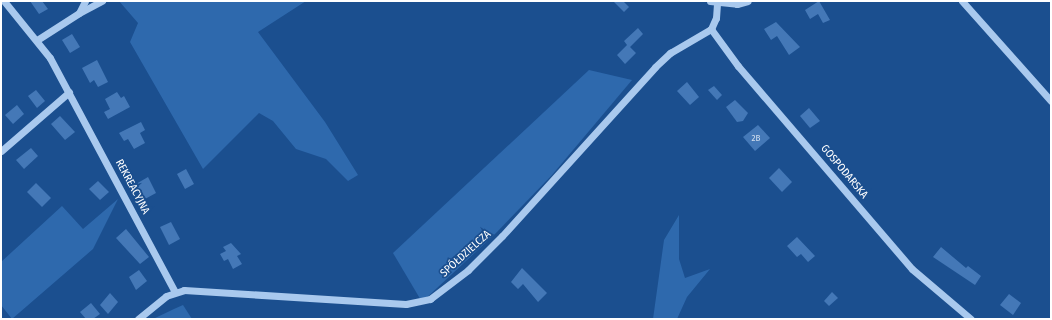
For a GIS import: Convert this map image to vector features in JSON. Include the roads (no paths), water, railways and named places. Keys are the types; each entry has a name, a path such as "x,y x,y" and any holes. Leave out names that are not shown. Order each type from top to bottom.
{"street":[{"name":"REKREACYJNA","path":"4,1 37,40 69,92 175,292"},
{"path":"79,13 85,1"},
{"path":"37,40 79,13 102,1"},
{"path":"711,29 716,18 714,3 748,1"},
{"path":"962,1 1051,101"},
{"name":"SPÓŁDZIELCZA","path":"175,292 204,290 406,304 430,299 468,270 502,236 655,67 670,53 711,29"},
{"name":"GOSPODARSKA","path":"711,29 738,66 912,268 971,319"},
{"path":"1,151 69,92"},
{"path":"138,319 175,292"}]}
